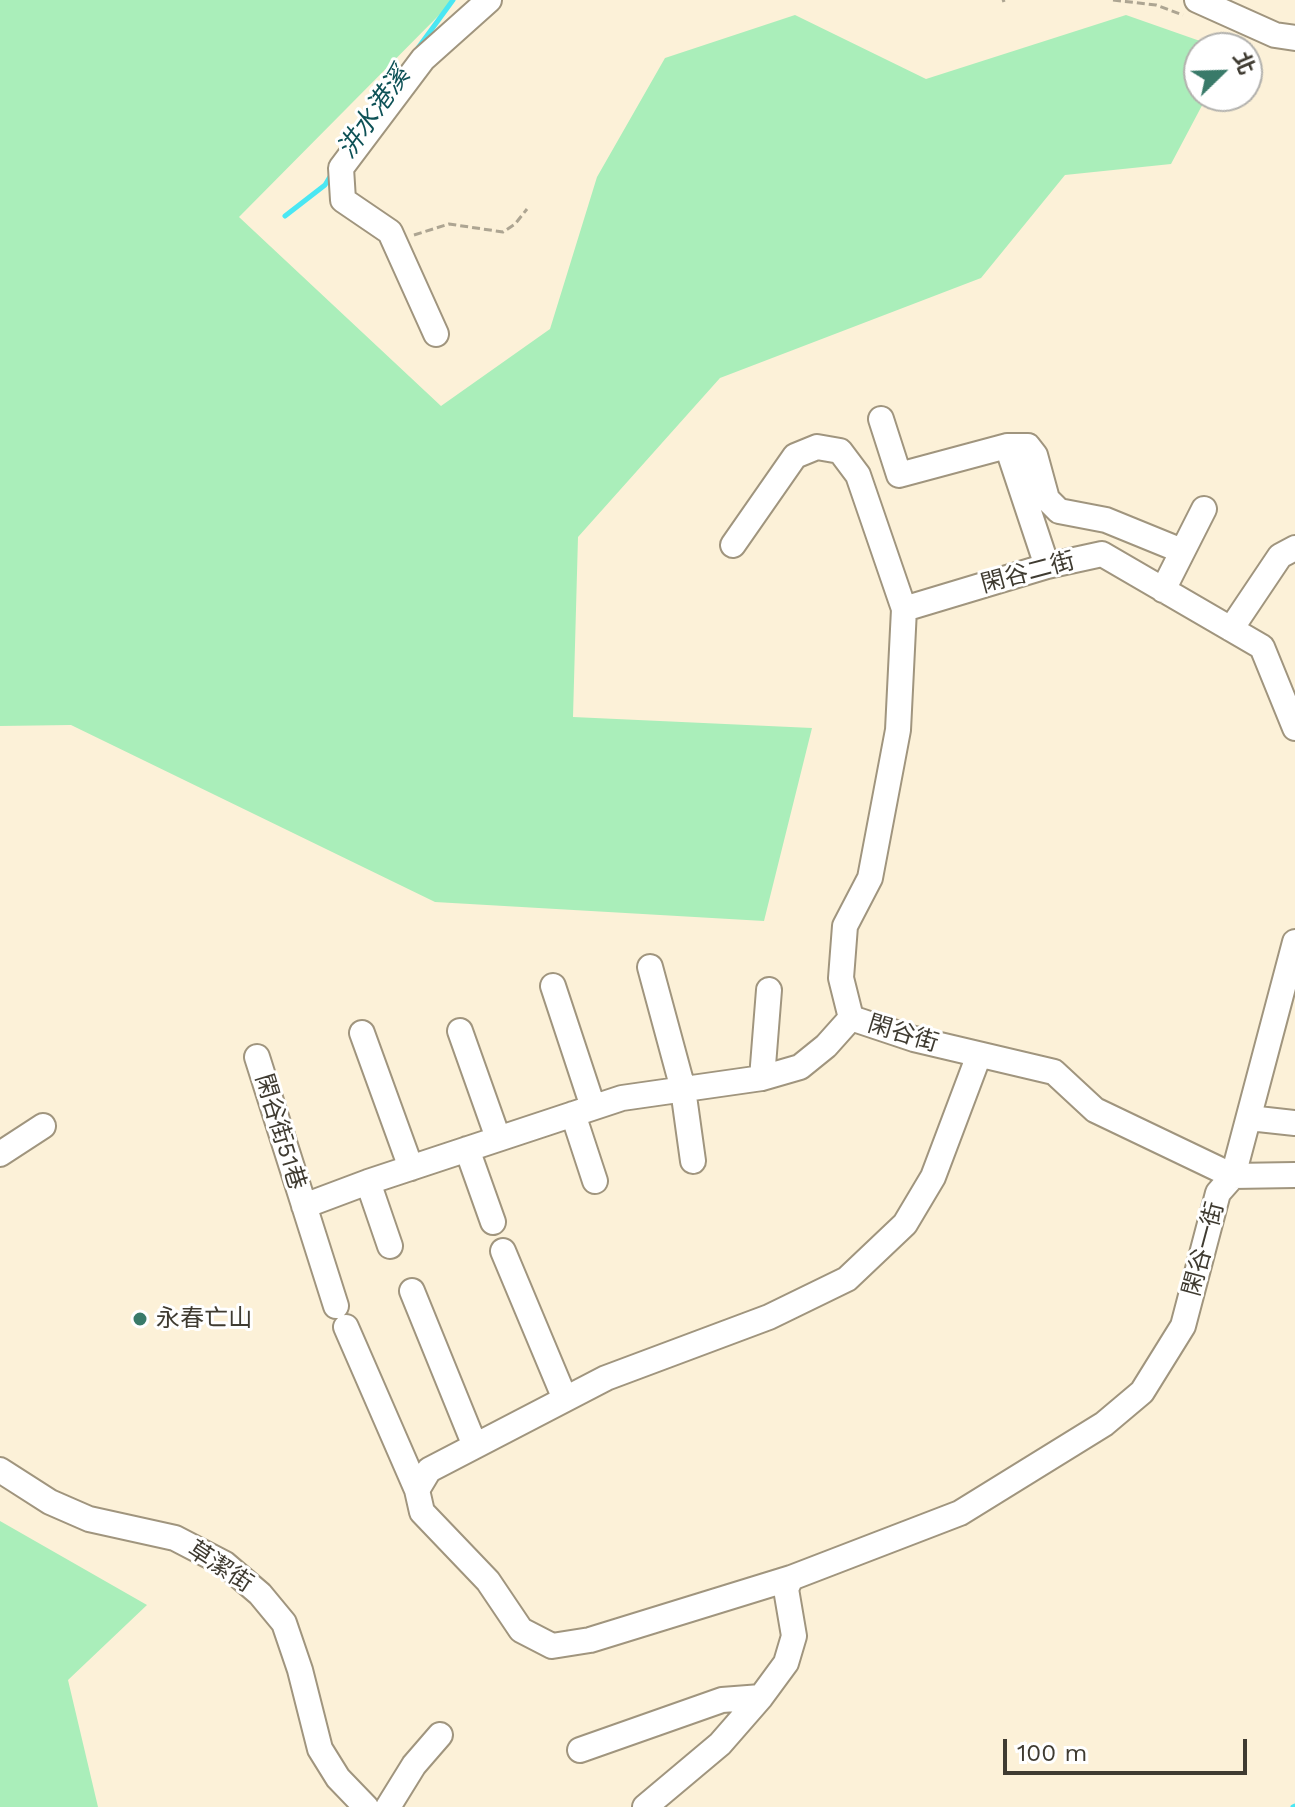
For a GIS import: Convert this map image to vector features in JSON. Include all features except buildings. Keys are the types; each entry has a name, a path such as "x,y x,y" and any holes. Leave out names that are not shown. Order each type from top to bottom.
{"street":[{"path":"436,334 390,232 343,200 341,168 423,59 489,0"},
{"path":"1197,0 1275,35 1295,38"},
{"path":"881,419 899,475 1007,446 1028,446 1035,455 1047,499 1059,511 1106,520 1182,551"},
{"path":"1007,446 1047,566"},
{"path":"733,545 795,456 817,447 840,451 858,475 904,609"},
{"path":"1163,590 1204,509"},
{"path":"1231,629 1280,556 1295,548"},
{"name":"閑谷二街","path":"904,609 1047,566 1102,554 1262,647 1287,688 1295,728"},
{"name":"閑谷街","path":"904,609 898,730 870,878 845,926 841,978 851,1018 914,1039 1054,1072 1095,1110 1233,1176 1295,1175"},
{"path":"1233,1176 1295,942"},
{"path":"650,967 683,1089 693,1161"},
{"path":"553,986 583,1110 595,1181"},
{"path":"762,1078 769,990"},
{"name":"閑谷街51巷","path":"304,1206 622,1098 762,1078 800,1067 826,1046 851,1018"},
{"path":"460,1031 498,1138"},
{"path":"362,1033 411,1168"},
{"path":"417,1490 429,1470 606,1378 769,1317 847,1279 905,1224 933,1177 979,1055"},
{"name":"閑谷街51巷","path":"257,1057 341,1316 417,1490 422,1512 488,1581 521,1630 552,1646 590,1640 791,1578"},
{"path":"1249,1118 1295,1123"},
{"path":"0,1154 43,1126"},
{"path":"467,1149 493,1222"},
{"name":"閑谷一街","path":"791,1578 960,1513 1104,1424 1142,1392 1183,1326 1218,1193 1233,1176"},
{"path":"368,1182 390,1246"},
{"path":"503,1251 565,1399"},
{"path":"412,1291 475,1446"},
{"name":"草潔街","path":"0,1470 50,1502 89,1519 175,1538 225,1564 260,1594 284,1623 300,1670 320,1749 338,1778 366,1807"},
{"path":"645,1807 720,1744 786,1663 794,1636 786,1589 791,1578"},
{"path":"580,1750 722,1700 761,1697"},
{"path":"388,1807 414,1765 440,1735"}],"path":[{"path":"390,232 416,235 449,224 503,232 515,224 527,209"}],"green space":[{"path":"0,0 454,0 239,217 441,406 550,329 597,177 665,58 795,15 926,79 1126,15 1183,35 1183,112 1199,112 1171,164 1065,175 981,278 720,378 578,537 573,717 812,728 764,921 435,902 71,725 0,726"},
{"path":"0,1521 147,1605 68,1680 98,1807 0,1807"}],"waterway":[{"name":"汫水港溪","path":"418,48 453,0"},
{"name":"汫水港溪","path":"285,216 325,185 331,175"}],"place":[{"name":"永春亡山","path":"140,1319"}]}
